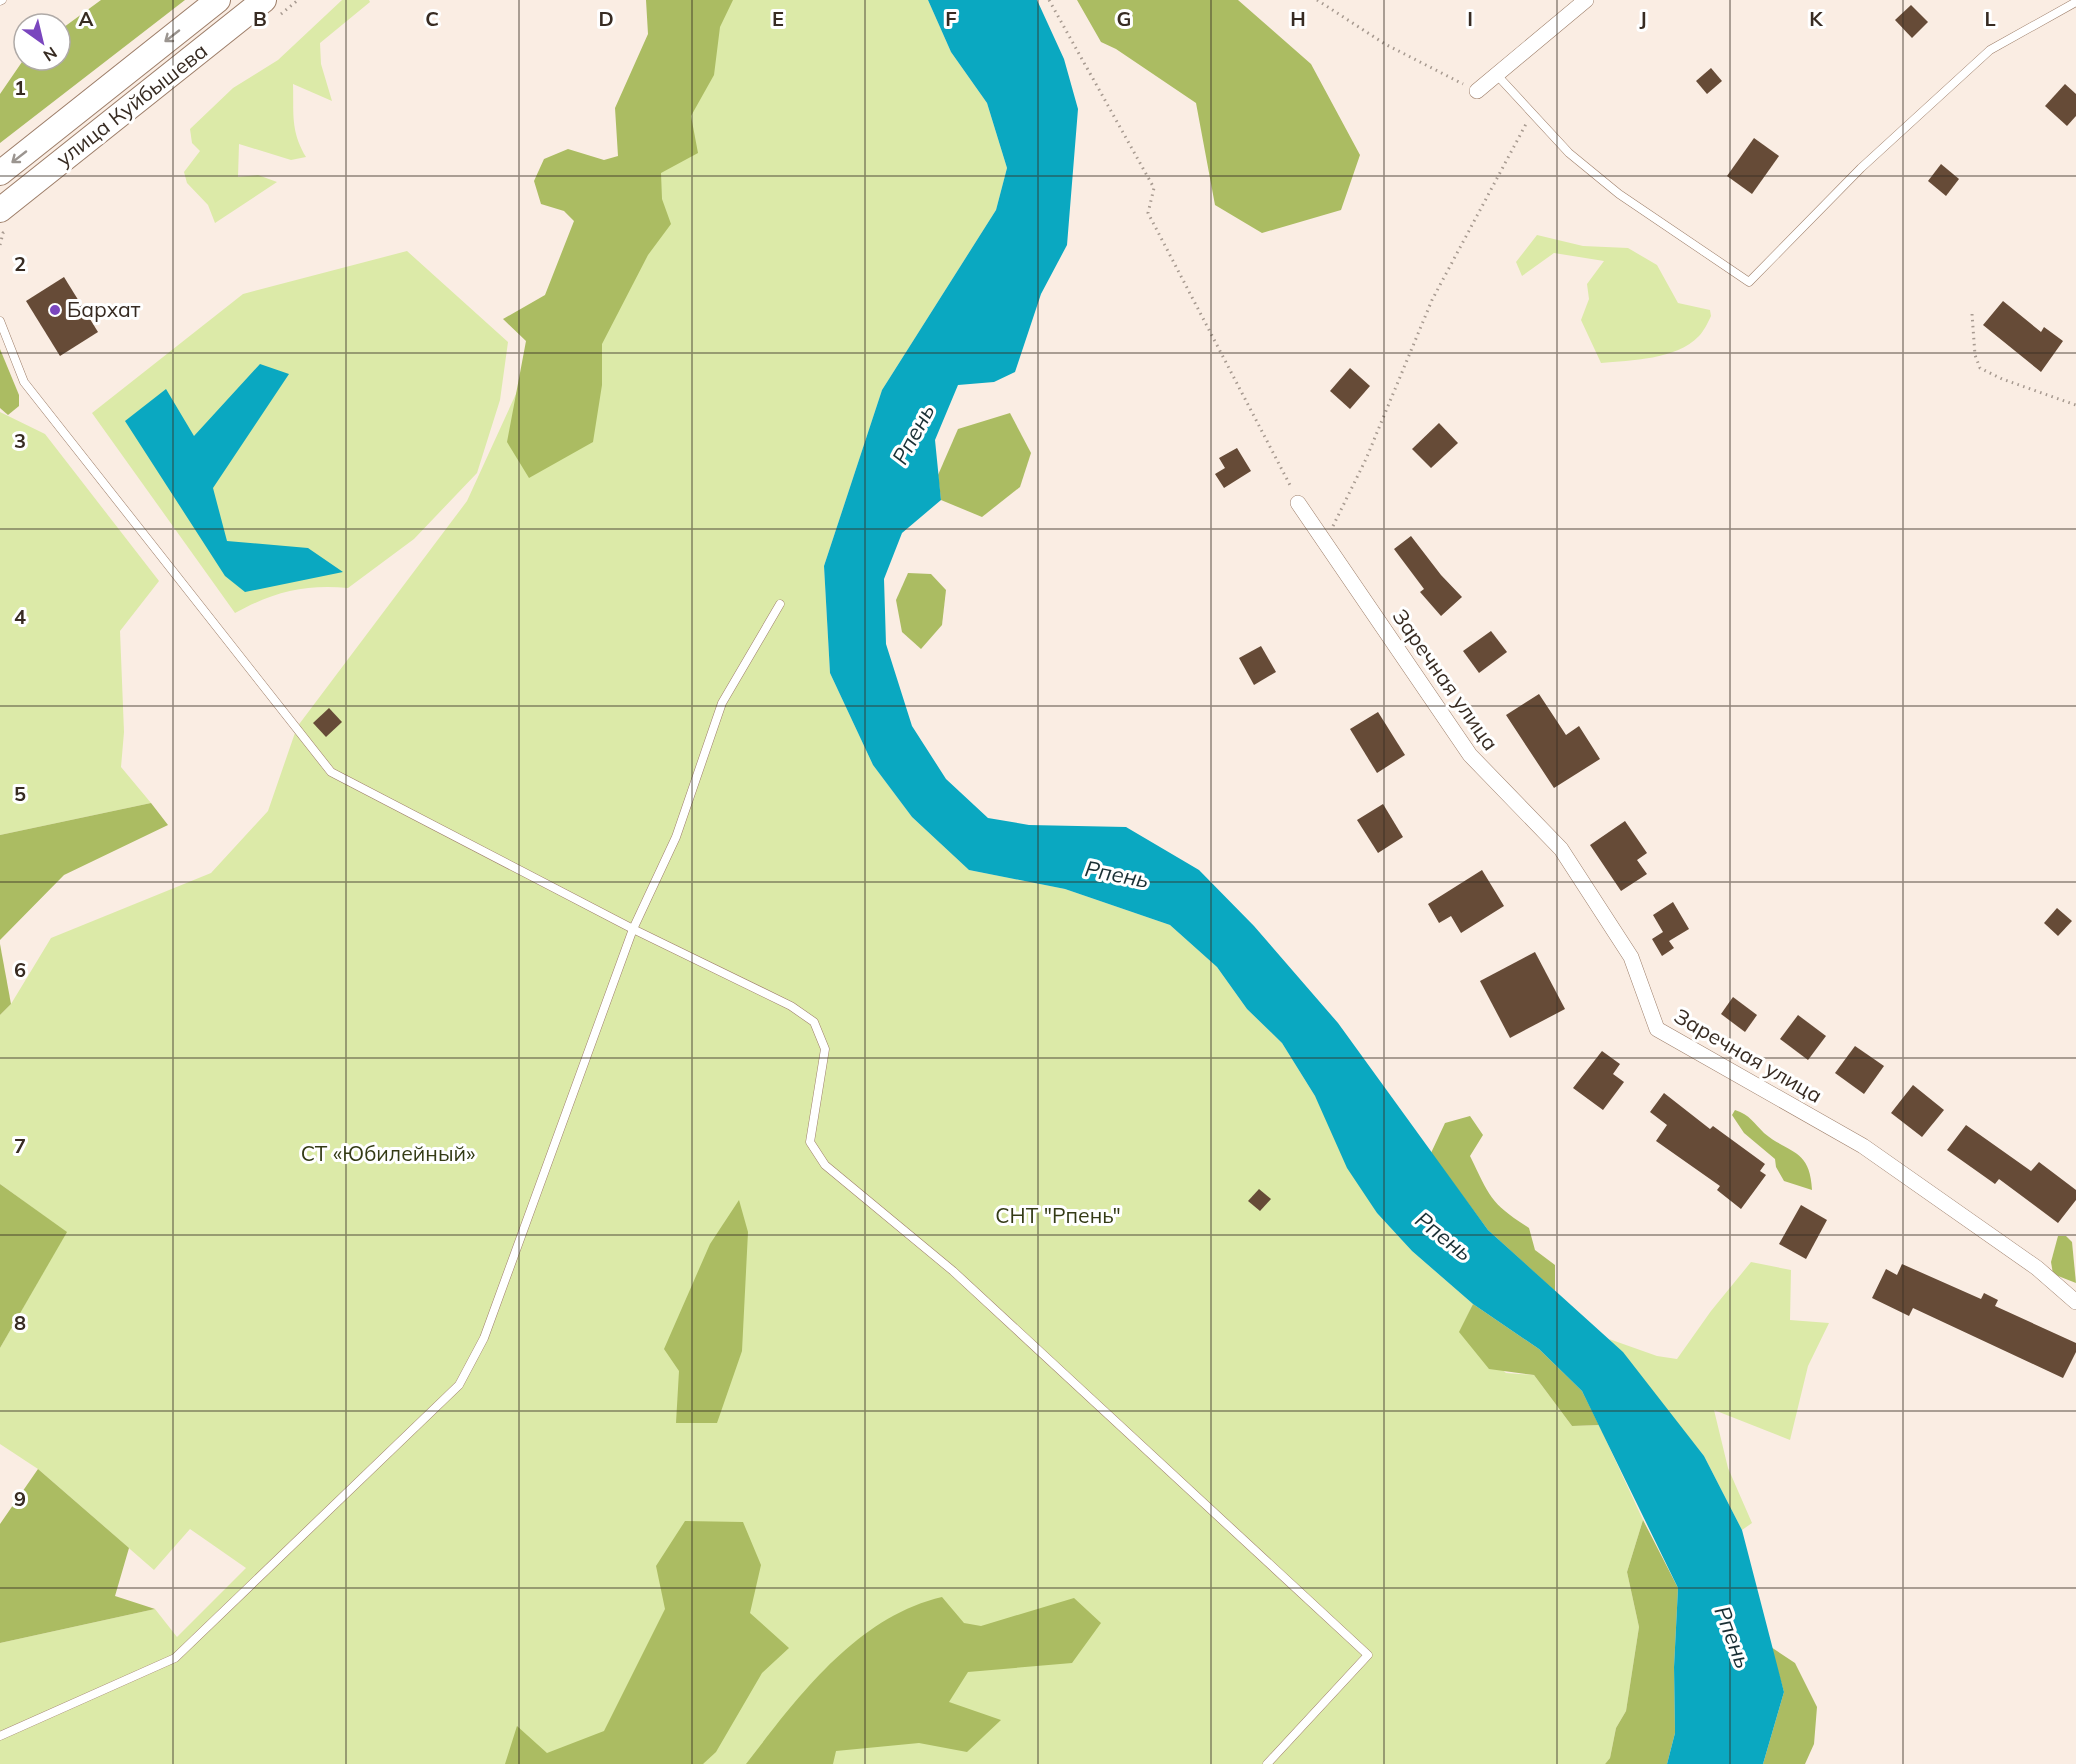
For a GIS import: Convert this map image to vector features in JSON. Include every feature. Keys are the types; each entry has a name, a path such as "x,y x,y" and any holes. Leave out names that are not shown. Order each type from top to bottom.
{"highway":[{"name":"улица Куйбышева","path":"0,173 218,0"},
{"name":"улица Куйбышева","path":"0,210 264,0"}],"street":[{"path":"1477,91 1586,0"},
{"name":"Заречная улица","path":"1298,504 1470,755 1561,849 1631,957 1658,1029 1863,1146 2037,1268 2076,1302"}],"lane":[{"path":"1496,74 1569,153 1619,194 1749,282 1861,168 1989,50 2076,2"},
{"path":"0,321 24,382 331,772 633,929 791,1006 814,1022 825,1048 810,1142 825,1165 953,1271 1368,1655 1267,1764"},
{"path":"0,1736 175,1658 459,1385 484,1338 633,929 676,837 722,704 780,604"}],"path":[{"path":"1050,0 1154,188 1148,213 1270,444 1298,504"},
{"path":"1317,0 1385,44 1477,91"},
{"path":"1324,544 1366,459 1432,300 1526,124 1534,116"},
{"path":"1972,314 1975,354 1980,368 2002,379 2076,405"}],"green space":[{"path":"101,0 185,0 0,143 0,94 15,72 72,72 72,21"},
{"path":"342,0 369,0 370,2 320,43 321,64 332,101 293,84 295,130 306,157 291,160 239,144 238,177 258,175 277,182 215,223 208,205 187,183 184,172 200,151 192,143 190,129 233,88 278,60"},
{"path":"646,0 733,0 720,27 714,75 691,116 698,153 661,173 662,199 671,224 648,255 602,344 602,385 593,442 529,478 507,442 526,341 503,319 545,295 574,221 564,211 541,204 534,181 544,159 568,149 604,160 618,156 615,108 648,34"},
{"name":"СТ «Юбилейный»","path":"696,0 928,0 951,52 987,103 1007,168 996,210 882,390 824,566 830,673 873,765 912,817 969,870 1065,889 1170,925 1217,967 1247,1009 1282,1043 1315,1096 1377,1213 1412,1251 1473,1304 1460,1332 1506,1373 1534,1375 1572,1426 1599,1425 1643,1520 1627,1572 1639,1627 1626,1711 1616,1728 1610,1758 1605,1764 0,1764 0,1643 155,1609 177,1637 246,1568 190,1529 154,1570 38,1469 0,1444 0,1348 66,1232 0,1184 0,1015 11,1004 51,938 211,873 268,811 297,727 467,501"},
{"path":"1077,0 1238,0 1311,64 1360,155 1341,210 1262,233 1215,205 1196,103 1116,49 1101,42"},
{"path":"1537,235 1583,246 1628,248 1657,265 1678,303 1710,310 1711,316 1699,336 1678,350 1653,357 1601,363 1581,320 1589,299 1587,284 1604,261 1554,253 1522,276 1516,262"},
{"path":"407,251 508,342 500,400 477,473 414,539 348,588 318,587 290,591 235,613 92,413 243,294"},
{"path":"0,349 19,395 19,406 8,415 0,408"},
{"path":"0,412 45,434 159,581 120,631 124,732 121,767 151,803 0,835"},
{"path":"1010,413 1031,453 1020,487 982,517 941,500 938,475 958,429"},
{"path":"908,573 931,574 946,590 942,625 921,649 902,632 896,600"},
{"path":"151,803 168,825 64,875 0,940 0,835"},
{"path":"0,944 11,1004 0,1015"},
{"path":"1735,1110 1748,1117 1773,1140 1803,1159 1810,1176 1812,1190 1784,1181 1776,1167 1775,1159 1744,1133 1732,1115"},
{"path":"1470,1116 1483,1135 1470,1156 1492,1198 1506,1212 1529,1228 1535,1250 1555,1265 1555,1291 1488,1230 1431,1153 1445,1123"},
{"path":"0,1184 67,1232 0,1348"},
{"path":"739,1200 748,1232 742,1351 717,1423 676,1423 679,1371 664,1349 710,1244"},
{"path":"2058,1236 2066,1236 2072,1242 2076,1283 2053,1274 2051,1262"},
{"path":"1751,1262 1791,1270 1790,1320 1829,1323 1808,1366 1790,1440 1714,1410 1728,1468 1752,1523 1742,1530 1704,1456 1609,1339 1657,1356 1677,1359 1711,1311"},
{"path":"1473,1304 1539,1349 1582,1391 1599,1425 1572,1426 1534,1375 1489,1369 1459,1332"},
{"path":"38,1469 129,1548 115,1596 155,1609 0,1643 0,1524"},
{"path":"1643,1520 1678,1588 1674,1667 1675,1733 1667,1764 1605,1764 1610,1758 1616,1728 1626,1711 1639,1627 1627,1572"},
{"path":"685,1521 743,1522 761,1565 750,1613 789,1648 762,1673 716,1752 703,1764 505,1764 517,1726 547,1753 604,1731 665,1609 656,1566"},
{"path":"942,1597 964,1623 981,1626 1074,1598 1101,1623 1072,1663 968,1672 949,1702 1001,1720 967,1752 919,1743 836,1751 833,1764 746,1764 808,1687 856,1641 882,1622 911,1607"},
{"path":"1771,1647 1795,1663 1817,1707 1814,1744 1805,1764 1763,1764 1784,1692"}],"water":[{"name":"Рпень","path":"928,0 1037,0 1064,59 1078,109 1067,245 1041,294 1015,372 994,382 958,385 935,440 941,500 902,533 884,579 886,644 912,726 946,779 988,818 1029,825 1126,827 1199,870 1254,926 1338,1023 1488,1230 1623,1352 1704,1456 1742,1530 1784,1692 1763,1764 1667,1764 1675,1733 1674,1667 1678,1588 1582,1391 1539,1349 1473,1304 1412,1251 1377,1213 1347,1168 1315,1096 1282,1043 1247,1009 1217,967 1170,925 1065,889 969,870 912,817 873,765 830,673 824,566 882,390 996,210 1007,168 987,103 951,52"},
{"path":"260,364 289,374 213,488 227,541 308,548 343,572 245,592 225,576 125,421 166,389 194,436"}],"building":[{"path":"1911,5 1928,22 1912,38 1895,20"},
{"path":"1711,68 1722,81 1707,94 1696,81"},
{"path":"2065,84 2076,94 2076,116 2067,126 2045,106"},
{"path":"1754,138 1779,156 1752,194 1727,176"},
{"path":"1941,164 1959,179 1946,196 1928,181"},
{"path":"64,277 98,332 60,356 26,301"},
{"path":"2003,301 2041,332 2044,327 2063,341 2041,372 1983,325"},
{"path":"1350,368 1370,386 1350,409 1330,391"},
{"path":"1439,423 1458,443 1431,468 1412,449"},
{"path":"1237,448 1251,471 1224,488 1215,474 1225,468 1219,458"},
{"path":"1411,536 1441,575 1462,597 1441,616 1420,592 1424,589 1394,549"},
{"path":"1491,631 1507,652 1479,673 1463,651"},
{"path":"1261,646 1276,672 1254,685 1239,658"},
{"path":"1539,694 1566,735 1579,726 1600,759 1554,788 1506,715"},
{"path":"329,708 342,722 326,737 313,723"},
{"path":"1378,712 1405,755 1377,773 1350,729"},
{"path":"1383,804 1403,837 1378,853 1357,820"},
{"path":"1625,821 1647,853 1637,860 1647,874 1621,891 1590,845"},
{"path":"1482,870 1504,906 1461,933 1451,916 1439,923 1428,904"},
{"path":"1673,902 1689,929 1669,941 1674,948 1662,956 1652,939 1663,932 1653,915"},
{"path":"2057,908 2072,921 2058,936 2044,923"},
{"path":"1535,952 1565,1009 1510,1038 1480,981"},
{"path":"1733,997 1757,1015 1745,1032 1721,1014"},
{"path":"1798,1015 1826,1036 1808,1060 1780,1039"},
{"path":"1855,1046 1884,1066 1864,1094 1835,1073"},
{"path":"1602,1051 1620,1064 1613,1074 1624,1082 1603,1110 1573,1088"},
{"path":"1913,1085 1944,1110 1922,1137 1891,1113"},
{"path":"1664,1093 1710,1129 1713,1126 1765,1164 1760,1171 1766,1175 1741,1209 1717,1190 1720,1186 1656,1141 1667,1125 1650,1112"},
{"path":"1966,1125 2031,1171 2039,1162 2076,1190 2076,1200 2058,1223 1999,1179 1995,1184 1947,1150"},
{"path":"1259,1189 1271,1199 1260,1211 1248,1201"},
{"path":"1801,1205 1827,1220 1806,1259 1779,1244"},
{"path":"1902,1264 1981,1299 1984,1293 1998,1300 1995,1306 2076,1343 2076,1352 2063,1378 1913,1308 1909,1316 1872,1298 1886,1269 1897,1275"}],"place":[{"name":"Бархат","path":"55,310"}],"park label":[{"name":"СНТ \"Рпень\"","path":"1058,1216"}]}
